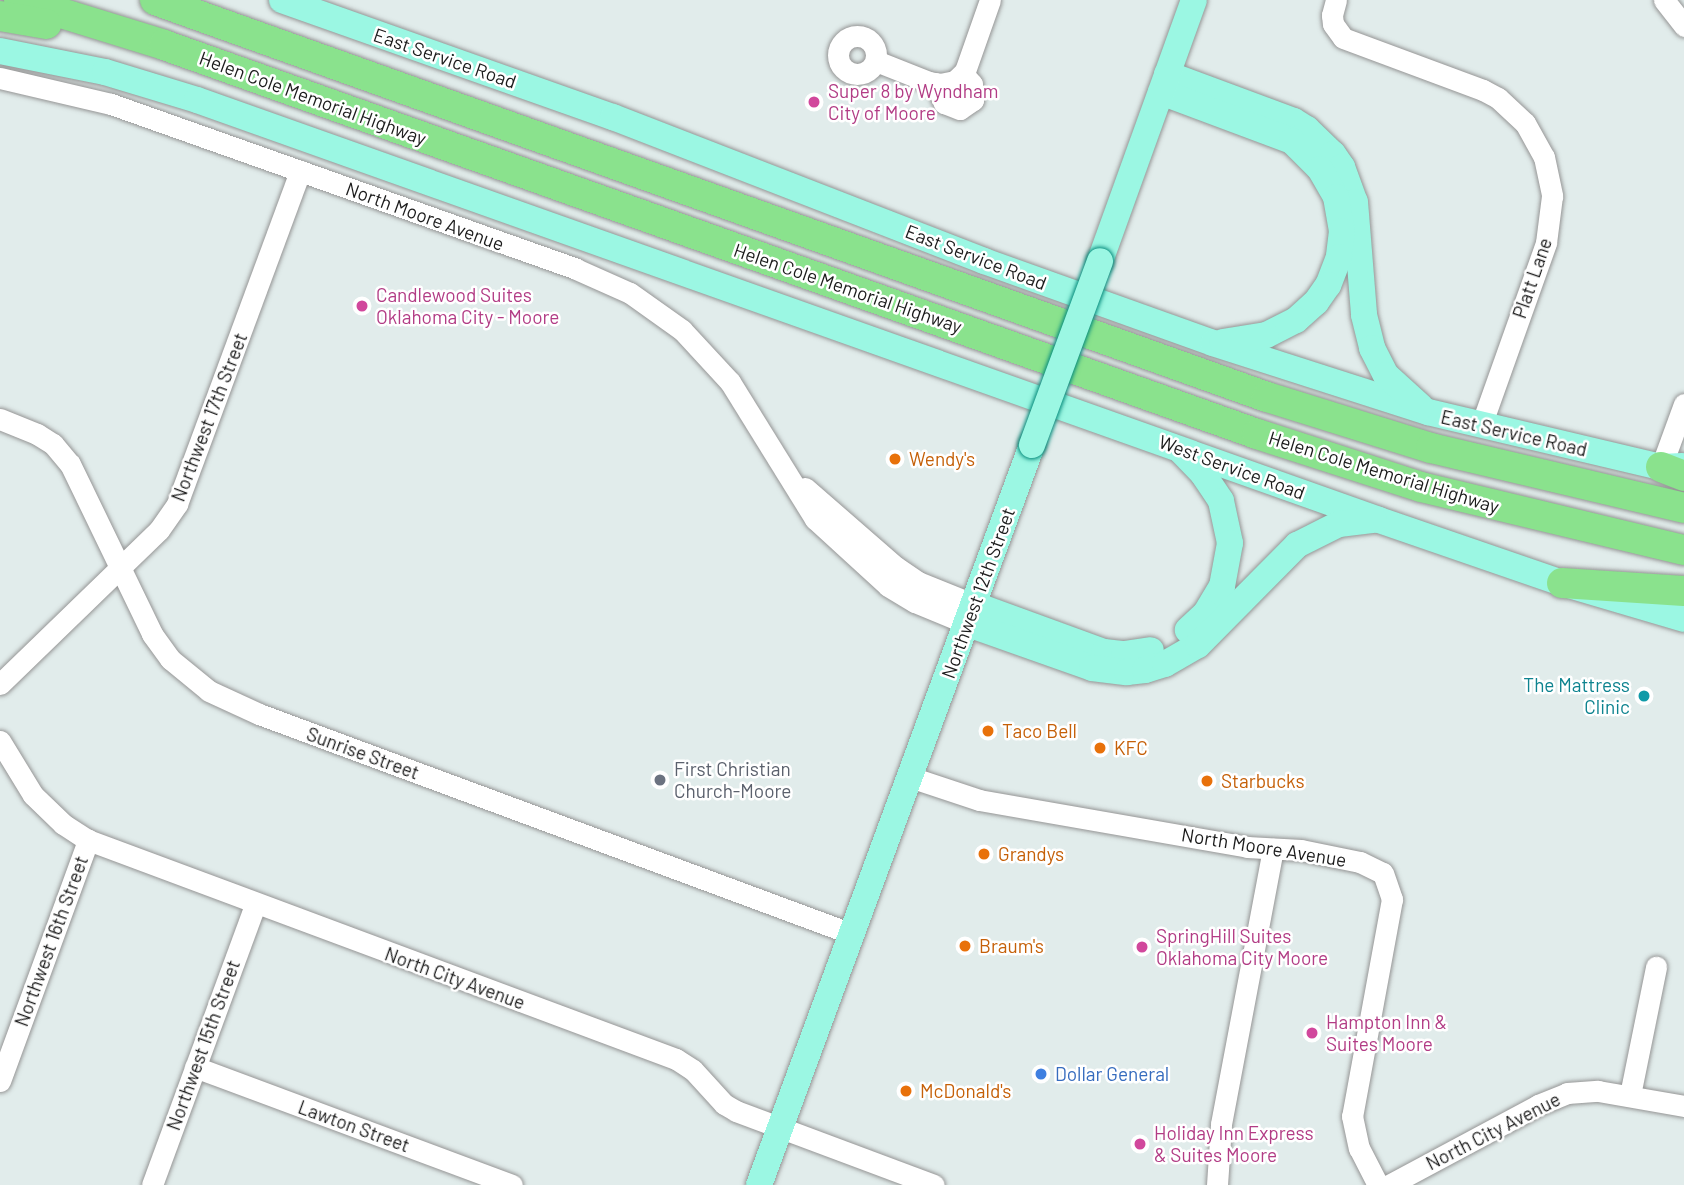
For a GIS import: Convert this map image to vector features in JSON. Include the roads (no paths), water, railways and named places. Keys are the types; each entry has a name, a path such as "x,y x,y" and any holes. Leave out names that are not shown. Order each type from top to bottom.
{"highway":[{"name":"Helen Cole Memorial Highway","path":"19,0 164,45 1270,438 1421,487 1684,550"},
{"name":"Helen Cole Memorial Highway","path":"155,0 1267,397 1431,448 1684,508"},
{"path":"0,16 164,45"},
{"path":"1562,583 1684,591"}],"main road":[{"name":"East Service Road","path":"282,0 613,117 984,261 1213,343 1427,412 1676,470"},
{"name":"Northwest 12th Street","path":"759,1185 971,614 1194,0"},
{"name":"West Service Road","path":"0,51 105,72 197,100 1379,520"},
{"path":"1164,83 1292,141 1310,156 1328,180 1340,214 1341,244 1335,271 1328,285 1305,313 1266,335 1213,343"},
{"path":"1164,83 1294,121 1307,129 1333,154 1342,167 1355,202 1364,315 1372,348 1386,375 1398,389 1427,412"},
{"path":"971,614 1104,652 1141,652 1177,639 1206,613 1215,599 1226,571 1230,543 1221,501 1203,474 1178,448"},
{"path":"971,614 1092,668 1127,672 1145,670 1166,664 1198,645 1289,551 1312,535 1339,524 1379,520 1562,583 1684,619"}],"street":[{"path":"876,61 935,83 949,83 963,74 990,0"},
{"name":"Platt Lane","path":"1336,0 1333,24 1343,38 1461,81 1498,98 1525,123 1544,158 1552,196 1546,243 1480,426"},
{"path":"1664,0 1684,26"},
{"name":"North Moore Avenue","path":"0,78 111,104 576,269 630,293 665,316 715,364 745,402 780,460 794,491 815,519 888,586 915,602 971,614"},
{"name":"Northwest 17th Street","path":"0,684 159,530 177,505 300,171"},
{"path":"1676,470 1684,404"},
{"name":"Sunrise Street","path":"0,419 37,433 62,454 78,478 152,634 170,659 209,691 231,702 852,934"},
{"name":"North City Avenue","path":"0,741 33,795 63,824 88,840 256,905 676,1059 693,1070 724,1104 780,1129 934,1185"},
{"name":"North Moore Avenue","path":"910,777 979,800 1247,847 1301,850 1360,862 1384,873 1392,899 1352,1116 1359,1148 1378,1185"},
{"name":"Northwest 16th Street","path":"0,1081 88,840"},
{"path":"1217,1185 1221,1124 1273,849"},
{"name":"Northwest 15th Street","path":"152,1185 256,905"},
{"path":"1630,1095 1656,967"},
{"name":"Lawton Street","path":"195,1067 512,1185"},
{"name":"North City Avenue","path":"1389,1185 1538,1105 1567,1093 1598,1091 1684,1106"}],"place":[{"name":"Super 8 by Wyndham City of Moore","path":"814,102"},
{"name":"Candlewood Suites Oklahoma City - Moore","path":"362,306"},
{"name":"Wendy's","path":"895,459"},
{"name":"The Mattress Clinic","path":"1644,696"},
{"name":"Taco Bell","path":"988,731"},
{"name":"KFC","path":"1100,748"},
{"name":"First Christian Church-Moore","path":"660,780"},
{"name":"Starbucks","path":"1207,781"},
{"name":"Grandys","path":"984,854"},
{"name":"Braum's","path":"965,946"},
{"name":"SpringHill Suites Oklahoma City Moore","path":"1142,947"},
{"name":"Hampton Inn & Suites Moore","path":"1312,1033"},
{"name":"Dollar General","path":"1041,1074"},
{"name":"McDonald's","path":"906,1091"},
{"name":"Holiday Inn Express & Suites Moore","path":"1140,1144"}]}
